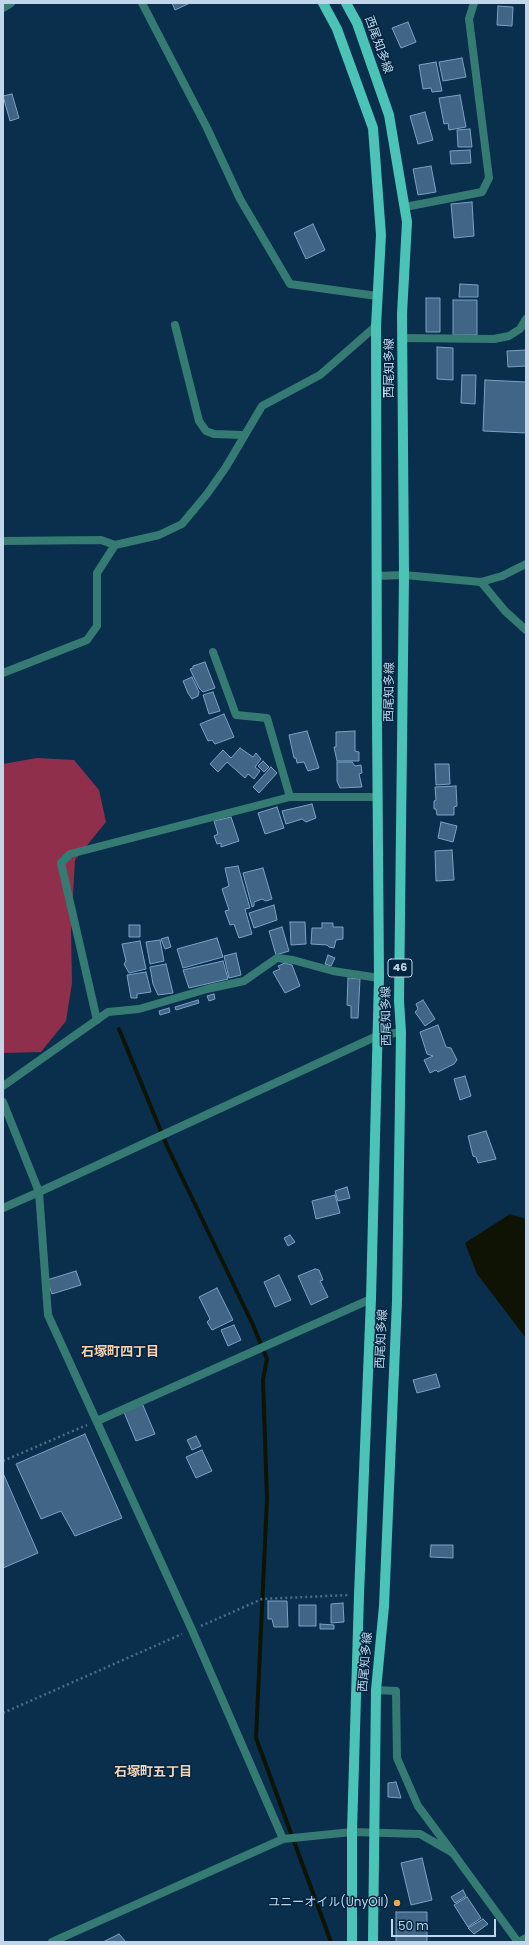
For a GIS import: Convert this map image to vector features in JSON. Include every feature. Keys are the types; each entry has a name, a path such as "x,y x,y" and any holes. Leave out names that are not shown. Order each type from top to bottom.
{"main road":[{"name":"西尾知多線","path":"323,3 337,29 372,128 381,235 376,326 379,978 371,1299 359,1595 352,1832 352,1942"},
{"name":"西尾知多線","path":"346,3 357,23 389,115 407,222 403,284 402,338 404,575 399,1001 401,1032 397,1301 384,1606 376,1690 373,1942"}],"street":[{"path":"3,8 11,3"},
{"path":"142,3 208,128 240,198 290,284 377,296"},
{"path":"405,207 482,192 489,178 470,19 474,3"},
{"path":"402,338 494,339 509,336 520,329 526,319"},
{"path":"175,325 199,421 206,431 214,434 243,435"},
{"path":"3,541 101,540 115,545 159,535 182,524 207,494 226,467 243,435 262,406 320,375 376,326"},
{"path":"3,673 86,640 97,626 97,573 115,545"},
{"path":"377,576 404,575 480,582 502,576 526,564"},
{"path":"480,582 506,611 526,630"},
{"path":"213,652 236,715 267,718 290,797"},
{"path":"97,1020 61,863 70,854 290,797 377,797"},
{"path":"3,1086 108,1012 139,1009 207,989 244,981 276,958 293,960 333,971 379,978"},
{"path":"3,1208 377,1036 401,1032"},
{"path":"3,1102 39,1192 48,1315 192,1630 283,1839"},
{"path":"97,1420 371,1299"},
{"path":"376,1690 396,1691 397,1758 418,1806 519,1942 526,1938"},
{"path":"52,1942 283,1839 352,1832 420,1834 453,1853"}],"path":[{"path":"3,1461 97,1420"},
{"path":"3,1713 262,1599 359,1595"}],"shaded area":[{"path":"37,758 74,760 99,790 106,822 75,860 71,931 72,983 66,1021 41,1052 3,1053 3,764"},
{"path":"510,1214 526,1219 526,1338 477,1274 465,1243"}],"building":[{"path":"172,3 190,3 175,10"},
{"path":"498,6 513,7 512,26 497,25"},
{"path":"408,22 416,42 401,48 392,28"},
{"path":"462,58 466,77 443,81 439,62"},
{"path":"436,62 442,91 432,92 431,88 423,89 419,65"},
{"path":"12,94 19,118 10,121 3,96"},
{"path":"460,95 466,127 449,130 448,123 444,124 439,98"},
{"path":"425,112 433,140 418,144 410,116"},
{"path":"470,129 472,147 458,147 457,130"},
{"path":"470,150 471,163 451,164 450,151"},
{"path":"431,166 436,192 418,195 413,169"},
{"path":"472,202 474,236 454,238 451,204"},
{"path":"313,224 325,250 306,259 294,233"},
{"path":"460,284 478,285 478,297 459,297"},
{"path":"426,298 440,298 440,332 426,332"},
{"path":"453,300 477,300 477,335 453,335"},
{"path":"437,347 453,348 453,380 437,379"},
{"path":"526,350 526,366 508,367 507,351"},
{"path":"462,375 476,375 475,404 461,403"},
{"path":"485,380 526,382 526,433 483,431"},
{"path":"205,662 215,688 203,692 199,688 190,669 193,668 193,666"},
{"path":"192,677 199,692 198,696 192,699 183,681"},
{"path":"213,692 220,711 209,714 203,695"},
{"path":"224,714 234,737 215,744 212,740 208,741 200,724"},
{"path":"307,731 319,768 308,771 304,762 297,763 296,758 294,758 289,735"},
{"path":"355,731 355,751 359,752 359,761 337,761 334,747 336,747 336,732"},
{"path":"240,748 253,757 256,753 261,759 255,767 260,771 254,779 248,774 245,778 227,762 218,772 210,764 223,750 231,758"},
{"path":"263,761 269,767 264,772 258,766"},
{"path":"337,762 352,762 355,766 361,765 362,773 359,774 362,787 340,788 337,781"},
{"path":"435,764 449,764 450,784 436,785"},
{"path":"271,767 277,773 259,793 253,787"},
{"path":"456,786 457,806 454,807 454,815 437,815 436,809 434,809 434,801 436,800 435,787"},
{"path":"312,804 316,818 306,822 302,819 286,824 282,811"},
{"path":"277,807 284,828 265,834 258,813"},
{"path":"231,817 239,841 221,847 221,843 217,844 214,836 218,834 214,821"},
{"path":"441,822 457,826 453,842 438,838"},
{"path":"452,850 454,880 436,881 435,851"},
{"path":"238,866 250,908 245,909 252,934 239,938 234,924 230,925 225,911 229,910 222,889 229,886 225,868"},
{"path":"263,868 272,899 266,901 262,899 254,902 254,906 252,907 243,873"},
{"path":"274,905 277,920 254,928 249,913"},
{"path":"290,922 305,922 306,944 291,945"},
{"path":"322,923 333,923 333,927 343,927 343,939 336,940 334,948 327,945 311,944 312,928 322,928"},
{"path":"129,925 140,925 140,937 129,937"},
{"path":"282,927 289,951 276,955 269,931"},
{"path":"168,937 171,947 165,949 161,939"},
{"path":"217,938 223,957 183,968 177,949"},
{"path":"160,940 164,961 150,964 146,942"},
{"path":"140,941 146,969 129,973 124,964 126,961 122,944"},
{"path":"236,953 241,975 229,978 224,956"},
{"path":"328,955 335,958 331,966 325,964"},
{"path":"223,961 228,979 189,988 183,970"},
{"path":"285,963 292,965 300,986 285,993 273,972 280,969 278,966"},
{"path":"166,964 173,993 158,995 153,984 150,967"},
{"path":"146,972 151,992 137,994 137,998 131,998 127,975"},
{"path":"348,978 360,979 358,1018 351,1018 351,1006 347,1005"},
{"path":"214,994 215,999 209,1001 207,996"},
{"path":"198,1000 199,1003 176,1010 175,1007"},
{"path":"423,1000 435,1019 425,1026 415,1012 418,1009 416,1004"},
{"path":"169,1008 170,1012 160,1015 159,1011"},
{"path":"438,1025 446,1047 451,1048 457,1060 454,1064 438,1072 436,1070 430,1073 424,1060 433,1056 427,1054 420,1032"},
{"path":"465,1076 471,1096 460,1100 454,1079"},
{"path":"486,1131 496,1159 478,1163 476,1157 473,1156 468,1136"},
{"path":"347,1187 350,1198 338,1201 335,1191"},
{"path":"335,1195 340,1213 316,1219 312,1201"},
{"path":"290,1235 295,1242 288,1246 284,1238"},
{"path":"315,1269 319,1270 323,1280 320,1281 328,1297 311,1305 298,1276"},
{"path":"76,1271 81,1285 52,1294 47,1280"},
{"path":"279,1275 291,1300 275,1307 264,1282"},
{"path":"217,1288 233,1320 212,1330 207,1322 210,1319 199,1297"},
{"path":"234,1325 241,1340 228,1346 221,1330"},
{"path":"436,1374 440,1387 417,1393 413,1380"},
{"path":"142,1403 155,1434 136,1441 123,1410"},
{"path":"85,1434 122,1518 75,1536 61,1511 41,1519 16,1464"},
{"path":"196,1436 201,1446 192,1450 187,1440"},
{"path":"202,1450 212,1471 196,1478 186,1457"},
{"path":"3,1473 38,1553 3,1568"},
{"path":"431,1545 453,1545 453,1558 430,1557"},
{"path":"268,1601 287,1601 288,1627 274,1627 272,1619 268,1619"},
{"path":"343,1603 344,1622 331,1623 331,1604"},
{"path":"299,1605 316,1605 316,1626 299,1626"},
{"path":"320,1624 334,1625 334,1629 320,1629"},
{"path":"396,1782 401,1798 388,1797 388,1783"},
{"path":"422,1858 432,1900 411,1905 401,1863"},
{"path":"463,1890 466,1896 455,1903 451,1897"},
{"path":"467,1897 481,1918 468,1927 454,1905"},
{"path":"396,1912 427,1912 427,1942 396,1942"},
{"path":"483,1919 488,1924 474,1934 468,1928"},
{"path":"119,1934 126,1942 103,1942"}],"waterway":[{"path":"119,1029 167,1146 253,1325 267,1359 263,1380 267,1499 256,1738 331,1942"}],"place":[{"name":"ユニーオイル(UnyOil)","path":"397,1903"}],"district":[{"name":"石塚町四丁目","path":"120,1353"},
{"name":"石塚町五丁目","path":"153,1773"}]}
